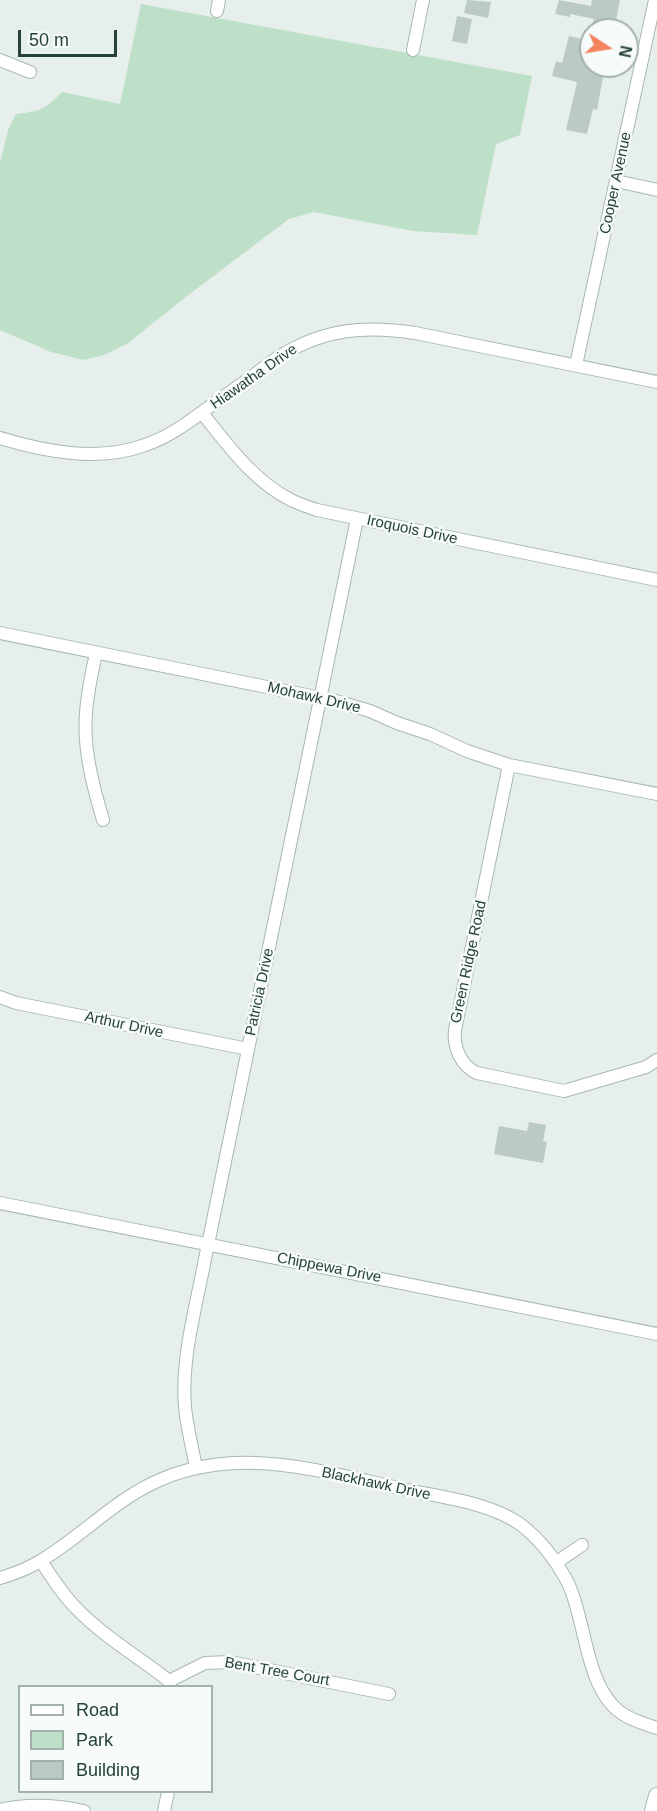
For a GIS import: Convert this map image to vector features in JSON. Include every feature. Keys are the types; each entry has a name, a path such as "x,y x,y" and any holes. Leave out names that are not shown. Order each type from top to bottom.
{"street":[{"path":"413,50 423,0"},
{"name":"Cooper Avenue","path":"576,365 655,0"},
{"path":"0,60 30,72"},
{"path":"616,182 657,190"},
{"name":"Hiawatha Drive","path":"0,438 62,452 91,454 137,448 154,442 179,428 288,351 321,336 348,330 376,328 395,330 657,382"},
{"name":"Iroquois Drive","path":"202,412 239,458 274,489 291,500 317,510 657,580"},
{"name":"Patricia Drive","path":"196,1467 185,1406 186,1359 357,519"},
{"name":"Mohawk Drive","path":"0,633 320,698 370,711 467,751 509,765 657,794"},
{"path":"96,653 87,700 85,731 95,792 104,820"},
{"name":"Green Ridge Road","path":"509,765 455,1030 455,1041 460,1057 477,1073 564,1091 646,1067 657,1060"},
{"name":"Arthur Drive","path":"0,997 248,1049"},
{"name":"Chippewa Drive","path":"0,1203 657,1334"},
{"name":"Blackhawk Drive","path":"0,1578 41,1561 126,1497 161,1479 196,1467 255,1463 278,1465 483,1506 519,1524 541,1542 557,1562 570,1587 597,1680 607,1700 620,1713 657,1728"},
{"path":"557,1562 582,1545"},
{"path":"41,1561 77,1610 170,1684"},
{"name":"Bent Tree Court","path":"170,1684 205,1663 230,1662 389,1694"},
{"path":"164,1811 168,1793"},
{"path":"653,1811 657,1796"},
{"path":"0,1810 28,1805 84,1811"}],"green space":[{"path":"141,4 532,76 520,135 496,144 477,235 413,231 314,212 289,219 127,344 104,355 83,360 51,352 0,330 0,163 8,130 16,114 42,109 62,92 120,104"}],"building":[{"path":"467,0 491,2 488,18 464,13"},
{"path":"559,0 591,6 592,0 620,0 616,18 589,18 570,14 570,17 555,14"},
{"path":"457,16 472,19 467,44 452,41"},
{"path":"569,36 579,38 579,78 603,78 597,110 593,109 587,134 566,130 577,82 552,76 556,61 562,63"},
{"path":"529,1122 546,1125 543,1141 547,1142 543,1163 494,1154 499,1126 527,1131"}]}
